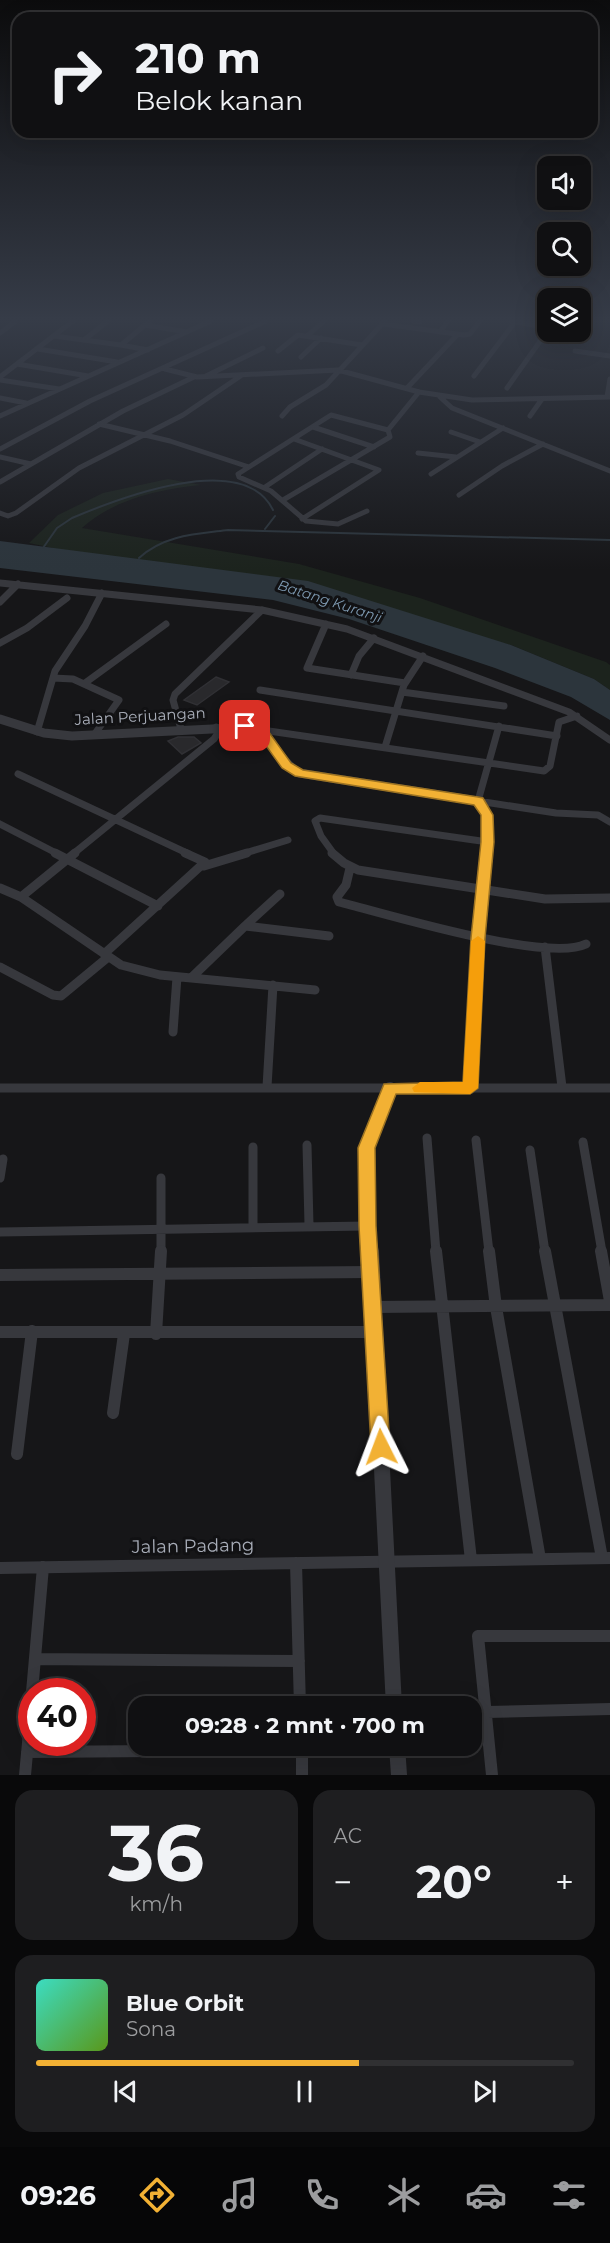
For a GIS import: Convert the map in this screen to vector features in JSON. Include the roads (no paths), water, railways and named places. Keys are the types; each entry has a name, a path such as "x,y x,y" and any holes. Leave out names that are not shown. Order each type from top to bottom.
{"street":[{"path":"0,416 25,404"},
{"path":"0,449 83,404"},
{"path":"0,482 99,424 140,404"},
{"path":"0,513 8,516 16,513 79,468 183,415 199,404"},
{"path":"282,416 295,404"},
{"path":"388,430 409,404"},
{"path":"445,404 610,470"},
{"path":"530,416 539,404"},
{"path":"367,511 352,520 338,524 312,522 302,519 283,500 265,488 239,477 238,474 332,415 388,430"},
{"path":"99,424 146,434 249,467"},
{"path":"313,427 374,447"},
{"path":"431,474 503,428"},
{"path":"283,500 390,437 388,430"},
{"path":"451,432 480,442"},
{"path":"294,439 380,470 302,519"},
{"path":"459,495 502,466 543,444"},
{"path":"265,488 322,449"},
{"path":"418,453 456,457"},
{"path":"0,458 31,464"},
{"path":"0,583 262,610 326,624 374,638 578,716 610,740"},
{"path":"0,602 18,584"},
{"path":"37,732 53,678 102,594"},
{"path":"0,643 27,628 67,598"},
{"path":"181,729 173,700 178,690 228,646 262,610"},
{"path":"85,683 166,624"},
{"path":"326,624 306,667 405,683"},
{"path":"351,675 359,656 374,638"},
{"path":"385,747 405,683 415,663 423,656"},
{"path":"53,678 68,678 85,683 119,700 94,735"},
{"path":"260,690 557,736"},
{"path":"402,692 504,706"},
{"path":"262,730 547,770 562,720 578,716"},
{"name":"Jalan Perjuangan","path":"0,718 37,732 94,735 240,726 262,730"},
{"path":"470,1088 478,938 488,842 487,815 478,801 499,726"},
{"path":"21,897 113,819 214,739 218,733 216,727"},
{"path":"262,730 287,765 299,773 556,813 598,815 610,822"},
{"path":"18,774 201,859 205,862 204,866"},
{"path":"488,842 315,819 320,834 340,862 350,868 552,900 610,898"},
{"path":"0,824 158,906"},
{"path":"0,967 53,995 61,996 204,866 288,840"},
{"path":"350,868 346,885 338,897 339,902 478,938 573,950 586,944"},
{"path":"0,888 21,897 121,965 177,977 315,990"},
{"path":"191,978 280,894"},
{"path":"245,926 329,936"},
{"path":"545,947 562,1087"},
{"path":"173,1032 177,977"},
{"path":"267,1087 273,985"},
{"path":"0,1088 610,1088"},
{"path":"390,1088 367,1148 370,1272 374,1307 393,1696"},
{"path":"427,1138 441,1308 471,1560"},
{"path":"476,1140 496,1307 540,1559"},
{"path":"374,1307 441,1308 610,1303 583,1142"},
{"path":"307,1145 309,1225"},
{"path":"253,1147 253,1227"},
{"path":"530,1150 553,1305 606,1558"},
{"path":"0,1178 3,1159"},
{"path":"156,1334 162,1227 161,1178"},
{"path":"0,1232 162,1227 368,1226"},
{"path":"0,1275 370,1272"},
{"path":"17,1454 32,1331"},
{"path":"0,1332 156,1334 375,1332"},
{"path":"113,1413 123,1334"},
{"name":"Jalan Padang","path":"0,1568 606,1558"},
{"path":"296,1563 300,1696"},
{"path":"33,1678 43,1567"},
{"path":"492,1775 478,1636 610,1636"},
{"path":"35,1659 299,1661"},
{"path":"487,1712 610,1709"},
{"path":"96,1751 128,1751"},
{"path":"25,1775 27,1756"},
{"path":"302,1756 302,1775"},
{"path":"398,1756 399,1775"}],"water":[{"name":"Batang Kuranji","path":"0,541 308,581 511,645 594,679 610,690 610,720 571,697 495,668 349,619 273,600 0,568"}],"waterway":[{"path":"43,548 57,528 72,518 118,500 178,484 208,481 235,483 258,492 273,510"},
{"path":"265,529 275,516"},
{"path":"139,558 159,544 170,540 228,530 610,540"}]}
